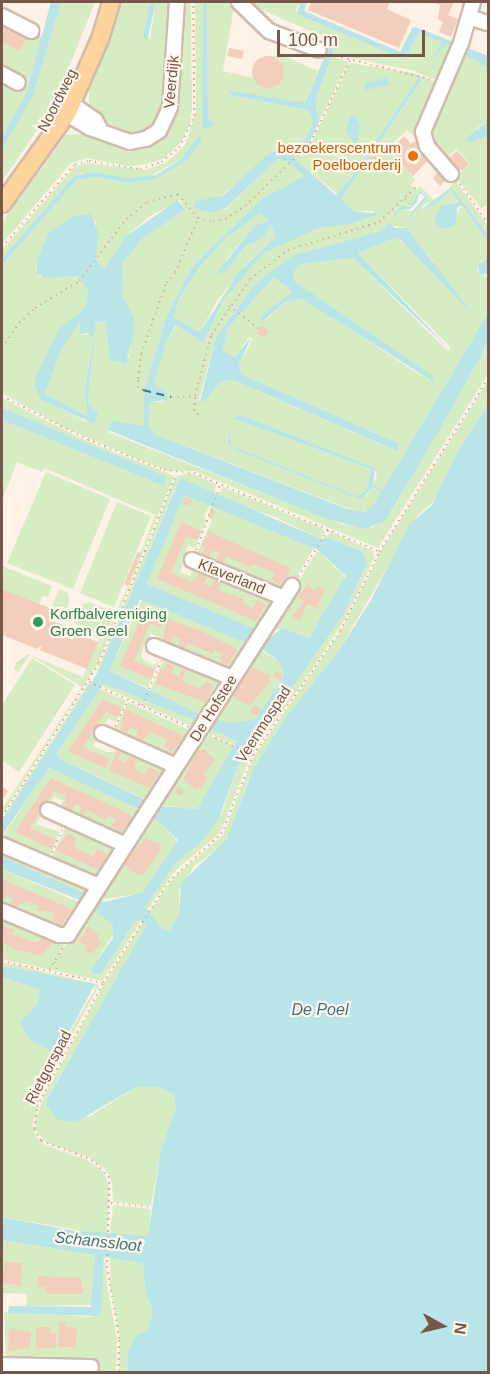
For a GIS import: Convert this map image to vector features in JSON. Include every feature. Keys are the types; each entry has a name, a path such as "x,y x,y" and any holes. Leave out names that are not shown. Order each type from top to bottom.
{"main road":[{"name":"Noordweg","path":"2,218 59,138 69,109 100,39 111,2"},
{"name":"Noordweg","path":"2,204 69,109"}],"street":[{"name":"Veerdijk","path":"69,109 100,129 137,141 150,138 164,125 170,107 177,2"},
{"path":"239,2 269,31 319,50"},
{"path":"451,174 423,138 460,46 473,2"},
{"path":"2,16 31,31"},
{"path":"469,16 489,23"},
{"path":"2,74 18,83"},
{"name":"Klaverland","path":"192,560 288,592"},
{"name":"De Hofstee","path":"68,935 288,592"},
{"path":"159,648 232,678"},
{"path":"107,735 176,766"},
{"path":"48,810 126,845"},
{"path":"2,845 47,864 92,897"},
{"path":"2,910 59,935 68,935"},
{"path":"2,1365 91,1367"}],"path":[{"path":"333,56 414,72 444,86"},
{"path":"2,348 19,323 35,308 80,281 126,219 156,198 178,194 198,218 213,221 232,215 310,143 350,60"},
{"path":"2,247 69,167 81,162"},
{"path":"357,167 362,170"},
{"path":"451,174 489,224"},
{"path":"198,415 194,411 195,396 211,335 250,279 275,257 320,238 374,225 415,188"},
{"path":"405,198 412,206"},
{"path":"143,390 138,388 141,354 166,283 175,273 198,218"},
{"path":"230,307 259,329"},
{"name":"Veenmospad","path":"103,984 138,927 176,873 221,834 252,755 340,631 379,552 489,378"},
{"path":"2,396 75,434 176,473 194,473 379,552"},
{"path":"171,397 195,396"},
{"path":"2,817 90,682 126,602 176,473"},
{"name":"Klaverland","path":"192,560 209,520 206,518 220,484"},
{"path":"288,592 328,529"},
{"path":"141,707 149,689 159,648"},
{"path":"90,682 141,707 252,755"},
{"path":"107,735 128,700"},
{"path":"47,864 67,819"},
{"path":"48,971 68,935"},
{"path":"2,961 103,984"},
{"path":"54,961 59,974"},
{"name":"Rietgorspad","path":"103,984 43,1093 34,1121 35,1132 46,1144 88,1159 105,1171 110,1182 108,1285 118,1339 118,1372"},
{"path":"110,1203 151,1207"}],"green space":[{"path":"61,2 95,2 54,105 2,182 2,150 33,96"},
{"path":"117,2 150,2 143,37 150,39 156,2 173,2 163,109 155,124 141,133 128,133 104,122 89,103 89,91"},
{"path":"182,2 191,2 192,107 190,124 181,142 165,158 144,165 128,166 86,158 70,164 2,244 2,222 66,135 92,133 116,145 135,148 153,144 170,129 178,103"},
{"path":"195,2 203,2 203,128 208,129 215,122 208,118 207,2 235,2 223,71 254,78 269,88 281,82 284,70 279,60 268,56 284,56 318,71 304,104 228,90 233,96 309,110 313,122 306,138 291,153 274,151 218,199 195,201 207,211 226,209 278,159 289,162 304,176 263,198 192,267 166,318 144,391 144,426 112,421 108,432 341,524 372,528 391,513 488,342 488,374 378,548 195,471 169,471 133,457 63,427 2,393 2,265 77,180 97,177 129,183 156,179 189,159 200,143 198,137 180,160 148,177 130,178 90,172 78,174 2,259 2,250 75,166 89,163 145,170 167,162 185,145 196,111","holes":["180,200 185,210 142,239 122,264 123,299 134,323 129,358 110,360 105,321 96,322 88,403 98,413 86,422 39,397 40,366 60,329 86,307 88,292 79,276 40,277 36,267 40,251 96,221 96,260 104,269 125,237 150,216"]},
{"path":"244,2 300,2 295,11 405,58 417,32 442,42 432,62 446,44 457,48 438,81 414,71 333,54 338,39 333,37 327,52 320,49 324,37"},
{"path":"2,21 32,38 34,34 42,37 26,94 2,137"},
{"path":"463,51 488,68 488,121 477,128 477,138 488,136 488,204 481,208 456,177 470,164 457,149 448,156 444,152 437,156 427,131"},
{"path":"332,56 348,62 319,122 315,102"},
{"path":"349,63 414,73 439,84 421,142 407,130 390,146 415,180 411,185 417,190 420,186 435,201 424,204 420,213 451,190 460,202 451,203 435,216 447,229 462,205 488,242 488,257 480,262 477,270 488,278 488,313 383,491 373,485 377,475 374,468 243,416 236,419 371,469 366,491 357,496 233,446 236,450 357,498 366,496 372,487 382,492 372,509 360,513 154,434 149,426 150,402 164,402 154,385 167,339 177,325 203,343 224,299 265,252 296,235 327,225 366,219 375,211 354,211 341,199 422,79 419,77 339,195 293,158 312,142","holes":["420,190 428,198 399,225 412,211 403,209 414,202","388,225 406,228 435,263 395,238 358,253 450,347 448,351 353,258 301,264 294,271 294,281 431,382 300,297 285,302 265,321 267,311 292,292 274,277 228,328 223,351 235,357 249,337 252,339 238,369 241,374 398,443 396,451 233,380 220,382 201,402 199,400 216,337 257,282 292,256 381,231","227,427 232,445 227,440"]},
{"path":"455,180 488,226 488,237 450,187"},
{"path":"260,213 269,220 254,226 224,262 238,257 245,246 264,238 270,224 276,236 248,262 217,301 200,332 174,318 179,300 199,268 227,237"},
{"path":"77,322 82,323 81,335 93,334 85,391 89,416 45,394 61,350"},
{"path":"488,381 488,404 456,455 436,499 417,516 338,652 262,754 247,782 231,832 222,845 194,866 179,891 179,916 170,930 162,929 148,914 173,878 223,835 253,758 341,631 380,552"},
{"path":"2,398 82,439 174,476 98,663 2,815 2,809 82,687 30,655 18,672 14,669 16,663 28,654 83,677 101,634 74,623 81,605 89,602 114,612 92,664 128,586 155,515 44,468 42,472 17,462 2,500 2,420 164,486 167,478 2,408"},
{"path":"46,472 110,499 73,589 7,563"},
{"path":"190,473 216,484 214,495 179,479 93,682 176,476"},
{"path":"223,487 323,529 325,533 321,539 277,518 217,496"},
{"path":"187,495 210,504 204,518 207,520 195,548 188,545 180,572 190,576 193,567 272,599 254,634 147,584 183,496"},
{"path":"117,502 151,516 114,607 80,593"},
{"path":"212,505 314,548 293,583 278,589 197,554 212,520 208,517"},
{"path":"331,532 373,551 374,558 346,617 317,662 254,751 244,749 343,615 366,567 363,552 329,538 323,540"},
{"path":"318,550 346,578 309,638 282,628 264,636"},
{"path":"2,566 52,586 48,597 43,596 39,604 2,589"},
{"path":"59,589 67,592 70,600 64,614 51,609"},
{"path":"142,599 244,642 249,640 228,669 150,633 149,647 144,646 141,654 143,660 154,665 159,660 148,688 110,671"},
{"path":"257,648 279,661 284,675 256,720 232,723 211,719 217,709 222,712 226,705 222,702"},
{"path":"32,658 75,685 19,772 2,760 2,705"},
{"path":"164,659 218,680 219,686 201,715 150,692"},
{"path":"103,682 197,721 193,727 100,685"},
{"path":"88,684 91,684 2,821 2,819"},
{"path":"98,688 126,701 116,722 108,718 93,746 106,752 114,752 117,747 164,768 147,800 58,758 57,754"},
{"path":"128,702 191,731 176,755 167,756 115,730"},
{"path":"206,727 236,740 235,745 204,731"},
{"path":"202,733 235,746 197,809 156,805"},
{"path":"243,751 250,757 220,833 174,872 146,912 145,907 175,864 202,841 222,813"},
{"path":"48,769 143,806 127,833 119,836 59,808 63,801 54,796 36,824 60,832 49,857 2,837"},
{"path":"151,812 177,841 142,893 94,901 109,878 114,880 118,873 114,870"},
{"path":"66,826 112,846 113,851 97,876 51,859"},
{"path":"2,852 85,888 88,892 86,895 2,856"},
{"path":"2,869 76,901 82,901 65,927 56,927 2,904"},
{"path":"90,907 113,925 114,933 91,969 92,974 101,974 134,923 141,921 102,981 2,959 2,917 66,941 56,960"},
{"path":"143,922 146,927 47,1098 89,1117 136,1087 159,1087 173,1094 176,1107 161,1150 151,1206 113,1202 112,1182 106,1170 88,1157 47,1143 36,1131 35,1121 45,1094 104,984"},
{"path":"2,962 99,985 42,1092 32,1125 36,1137 45,1145 87,1160 104,1172 109,1187 107,1235 2,1217 2,977 40,989 37,1005 21,1024 29,1039 59,1051 96,987 2,966"},
{"path":"113,1205 151,1209 148,1236 110,1235"},
{"path":"2,1240 95,1255 93,1305 26,1306 27,1294 2,1293"},
{"path":"106,1255 107,1285 117,1339 116,1372 93,1372 81,1360 6,1359 4,1312 94,1317"},
{"path":"110,1256 143,1263 145,1291 153,1312 147,1331 127,1358 126,1372 119,1372 120,1339 110,1285"}],"water":[{"path":"51,2 61,2 33,96 2,150 2,137 26,94"},
{"path":"150,2 156,2 147,41 143,37"},
{"path":"203,2 207,2 208,118 216,123 208,129 202,128"},
{"path":"300,2 307,2 304,11 400,52 412,28 416,27 488,56 488,68 447,44 431,62 442,42 419,33 404,59 297,14"},
{"path":"333,37 338,39 315,102 319,122 309,143 294,158 336,195 351,178 419,77 422,79 341,199 354,211 379,214 350,224 321,227 265,252 224,299 203,343 176,325 167,339 154,385 167,393 167,400 150,402 149,426 154,434 347,509 365,512 373,506 381,491 372,487 363,498 357,498 236,450 228,443 227,427 232,446 357,496 366,491 371,469 233,418 243,416 375,468 373,485 383,490 488,313 488,342 449,413 386,520 366,529 327,519 108,430 112,421 144,426 144,391 166,318 192,267 263,198 304,176 289,162 278,159 226,208 213,212 194,208 195,201 223,196 268,154 280,149 291,153 306,138 313,122 309,110 233,96 228,90 305,103","holes":["260,213 269,220 254,226 216,274 227,271 245,246 264,238 270,224 276,236 239,272 200,332 174,318 179,299 199,268 227,237"]},
{"path":"386,78 390,82 387,86 364,90 366,83"},
{"path":"351,115 357,118 360,127 356,146 346,131"},
{"path":"488,121 488,136 471,142 465,139"},
{"path":"198,137 202,138 189,159 156,179 129,183 97,177 77,180 2,265 2,259 74,176 90,172 130,178 156,175 180,160"},
{"path":"451,187 485,231 488,242 462,205 457,208 456,224 447,229 436,226 435,216 441,206 460,202 451,190 436,203 417,213"},
{"path":"420,190 428,198 399,226 425,197 420,193 416,203 410,209 403,209 391,218 402,206 410,207"},
{"path":"178,200 185,210 142,239 122,264 123,299 133,316 135,330 126,363 110,360 105,321 96,322 88,395 88,403 98,413 94,424 40,399 35,386 36,375 59,329 86,307 88,292 79,276 44,278 37,273 37,259 49,233 73,216 91,214 98,232 96,260 104,269 125,237","holes":["80,321 80,334 88,333 93,338 85,391 88,416 45,394 61,350"]},
{"path":"389,223 395,228 407,228 473,315 401,240 392,239 358,253 450,350 353,258 301,264 294,271 294,281 433,376 433,381 300,298 285,302 263,321 261,317 267,311 292,292 274,277 228,328 223,351 235,357 251,337 239,366 241,374 398,443 397,451 233,380 220,382 205,401 200,402 216,337 257,282 292,256 381,231"},
{"path":"488,257 488,274 480,275 478,265"},
{"name":"De Poel","path":"488,404 488,1372 126,1372 129,1349 137,1335 147,1331 153,1312 145,1291 143,1263 104,1257 101,1311 97,1316 8,1313 9,1306 91,1307 95,1255 2,1240 2,1217 69,1230 148,1236 161,1150 176,1107 173,1094 159,1087 136,1087 76,1122 58,1120 47,1106 47,1099 146,926 140,920 134,923 101,974 92,974 91,969 113,938 113,925 82,901 2,869 2,856 103,902 142,893 178,840 143,806 137,808 49,768 2,835 2,821 98,672 180,478 321,539 329,538 363,552 367,564 343,615 251,746 244,749 219,818 202,841 175,864 145,907 162,929 170,930 179,915 181,883 227,839 253,769 287,716 338,652 371,600 409,525 432,505 456,455","holes":["184,495 318,550 346,576 309,638 282,628 272,636 254,634 252,628 147,584","140,599 244,642 249,640 279,661 284,675 256,719 232,723 211,719 206,727 237,741 197,809 158,806 58,758 57,753 103,683 197,721 201,715 110,671"]},
{"path":"2,408 167,477 164,486 2,420"},
{"path":"2,966 95,984 59,1051 51,1051 29,1039 20,1023 37,1005 40,989 2,977"}],"building":[{"path":"311,2 390,2 387,9 411,20 399,48 308,10"},
{"path":"431,2 454,2 448,15 458,19 451,37 439,32 443,22 438,19 440,5"},
{"path":"2,22 27,36 19,51 2,42"},
{"path":"229,48 244,51 242,59 227,56"},
{"path":"268,56 279,61 284,72 279,83 268,88 257,83 252,72 257,61"},
{"name":"bezoekerscentrum Poelboerderij","path":"404,136 411,144 415,141 430,158 413,176 396,157 399,154 393,147"},
{"path":"457,151 469,164 462,171 449,158"},
{"path":"375,155 381,162 374,167 369,160"},
{"path":"439,171 447,179 440,186 433,178"},
{"path":"262,325 269,331 264,338 257,333"},
{"path":"185,497 192,500 190,506 182,503"},
{"path":"211,510 215,511 212,519 208,517"},
{"path":"181,522 201,531 197,540 186,536 171,573 191,582 199,574 206,577 204,584 211,587 214,580 222,581 218,590 244,599 242,603 252,608 258,600 266,605 256,621 157,579"},
{"path":"208,531 290,568 288,576 279,585 271,579 275,573 253,564 251,568 227,556 223,565 216,562 219,553 212,550 208,558 201,555 205,547 201,545"},
{"path":"138,551 141,553 128,586 124,584"},
{"path":"308,584 314,591 318,586 324,590 317,608 307,604 300,621 292,616 304,602 298,598"},
{"path":"2,589 57,611 53,621 63,625 59,635 73,640 76,633 98,642 87,669 40,650 42,645 37,649 2,635"},
{"path":"144,610 165,618 161,628 150,623 134,661 155,669 151,679 120,666"},
{"path":"167,619 199,630 238,649 227,666 219,660 223,654 214,650 213,654 188,643 185,649 178,646 181,639 173,636 170,643 163,640"},
{"path":"167,663 174,666 171,673 179,676 182,669 186,671 182,681 200,689 206,681 214,686 205,702 156,684 160,668 164,670"},
{"path":"253,668 269,675 269,682 250,706 237,700 233,694"},
{"path":"276,671 283,675 280,680 273,676"},
{"path":"103,699 122,708 118,717 106,712 83,747 110,759 105,768 68,751"},
{"path":"255,705 261,709 256,716 250,712"},
{"path":"125,709 183,736 172,752 163,747 168,740 151,732 142,740 135,737 138,730 131,727 127,733 120,730"},
{"path":"198,750 205,750 215,760 203,774 207,778 202,787 196,790 183,779"},
{"path":"117,751 121,753 118,759 126,763 129,756 136,759 135,770 145,775 150,767 159,773 149,788 109,770"},
{"path":"51,778 132,815 130,823 121,832 112,826 117,819 108,816 106,820 86,810 83,816 79,814 82,807 75,804 72,811 65,807 65,796 54,791 30,828 56,840 52,849 15,832"},
{"path":"2,786 8,791 2,801"},
{"path":"178,787 184,790 180,796 175,792"},
{"path":"68,833 75,837 75,848 93,856 98,849 107,854 104,862 97,869 55,850"},
{"path":"145,838 161,845 160,852 142,875 128,870 125,864"},
{"path":"2,877 8,882 72,909 61,926 52,920 55,913 37,910 39,906 26,901 13,908 10,907 13,899 6,895 2,905"},
{"path":"2,926 14,930 12,935 38,943 44,934 53,942 42,955 17,950 2,942"},
{"path":"88,927 99,935 97,939 102,943 91,954 84,950 87,945 78,942"},
{"path":"5,1262 22,1263 21,1286 2,1283"},
{"path":"38,1276 81,1278 83,1294 47,1294 45,1287 38,1287"},
{"path":"59,1321 65,1322 65,1327 77,1328 76,1347 58,1347"},
{"path":"36,1327 51,1327 50,1333 56,1333 56,1347 36,1349"},
{"path":"9,1328 31,1332 30,1347 8,1351"}],"ferry route":[{"path":"143,390 171,397"}],"place":[{"name":"bezoekerscentrum Poelboerderij","path":"413,156"},
{"name":"Korfbalvereniging Groen Geel","path":"38,622"}],"water label":[{"name":"Schanssloot","path":"98,1242"}]}
